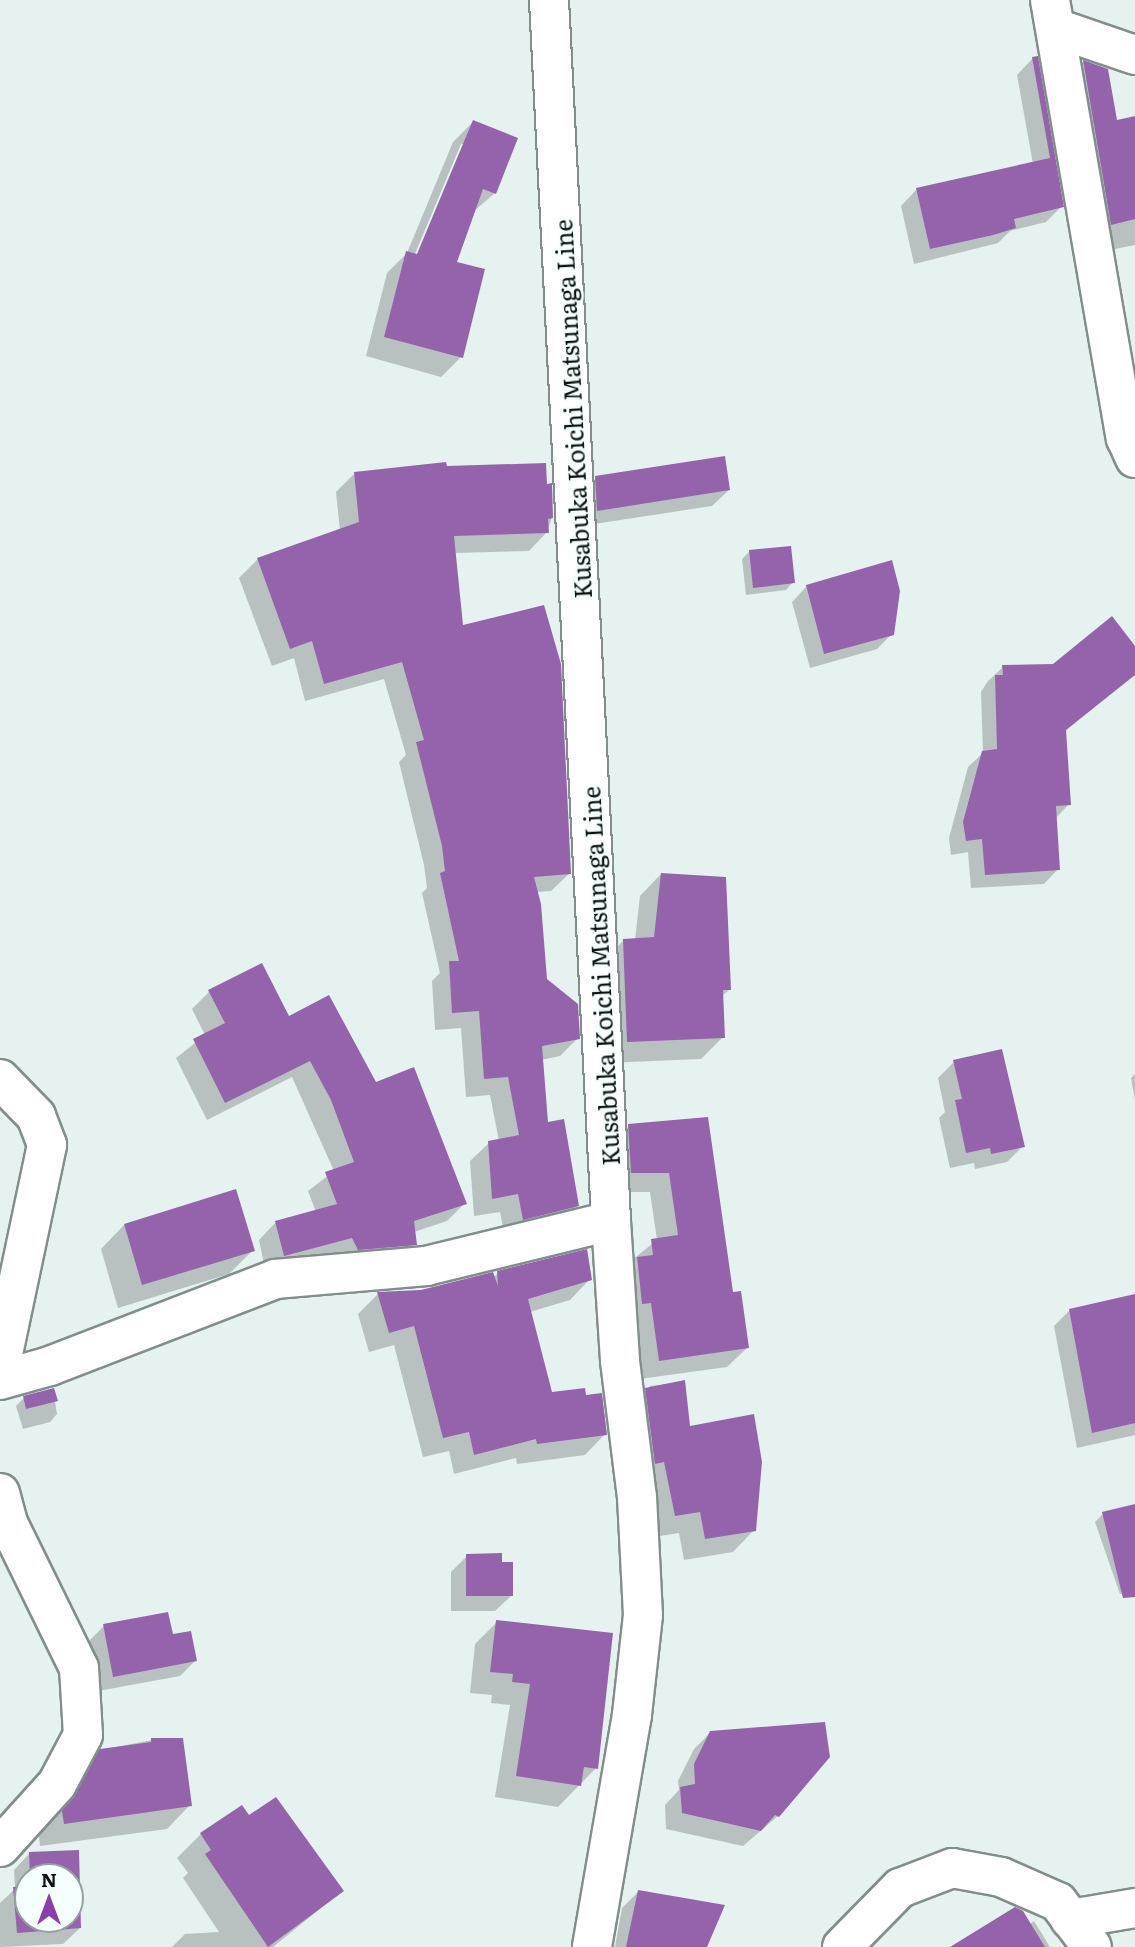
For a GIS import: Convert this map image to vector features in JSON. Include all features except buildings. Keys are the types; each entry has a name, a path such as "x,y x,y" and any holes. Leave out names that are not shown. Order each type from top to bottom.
{"street":[{"name":"Kusabuka Koichi Matsunaga Line","path":"549,0 611,1220 620,1361 637,1497 643,1615 632,1715 592,1947"},
{"path":"1053,14 1135,55"},
{"path":"1053,14 1126,438 1135,458"},
{"path":"0,1079 36,1116 47,1145 0,1368"},
{"path":"0,1380 50,1366 275,1279 426,1265 611,1220"},
{"path":"0,1493 8,1523 79,1668 83,1735 57,1783 0,1846"},
{"path":"842,1947 900,1888 953,1868 1001,1877 1058,1902 1081,1933 1135,1908"}]}
